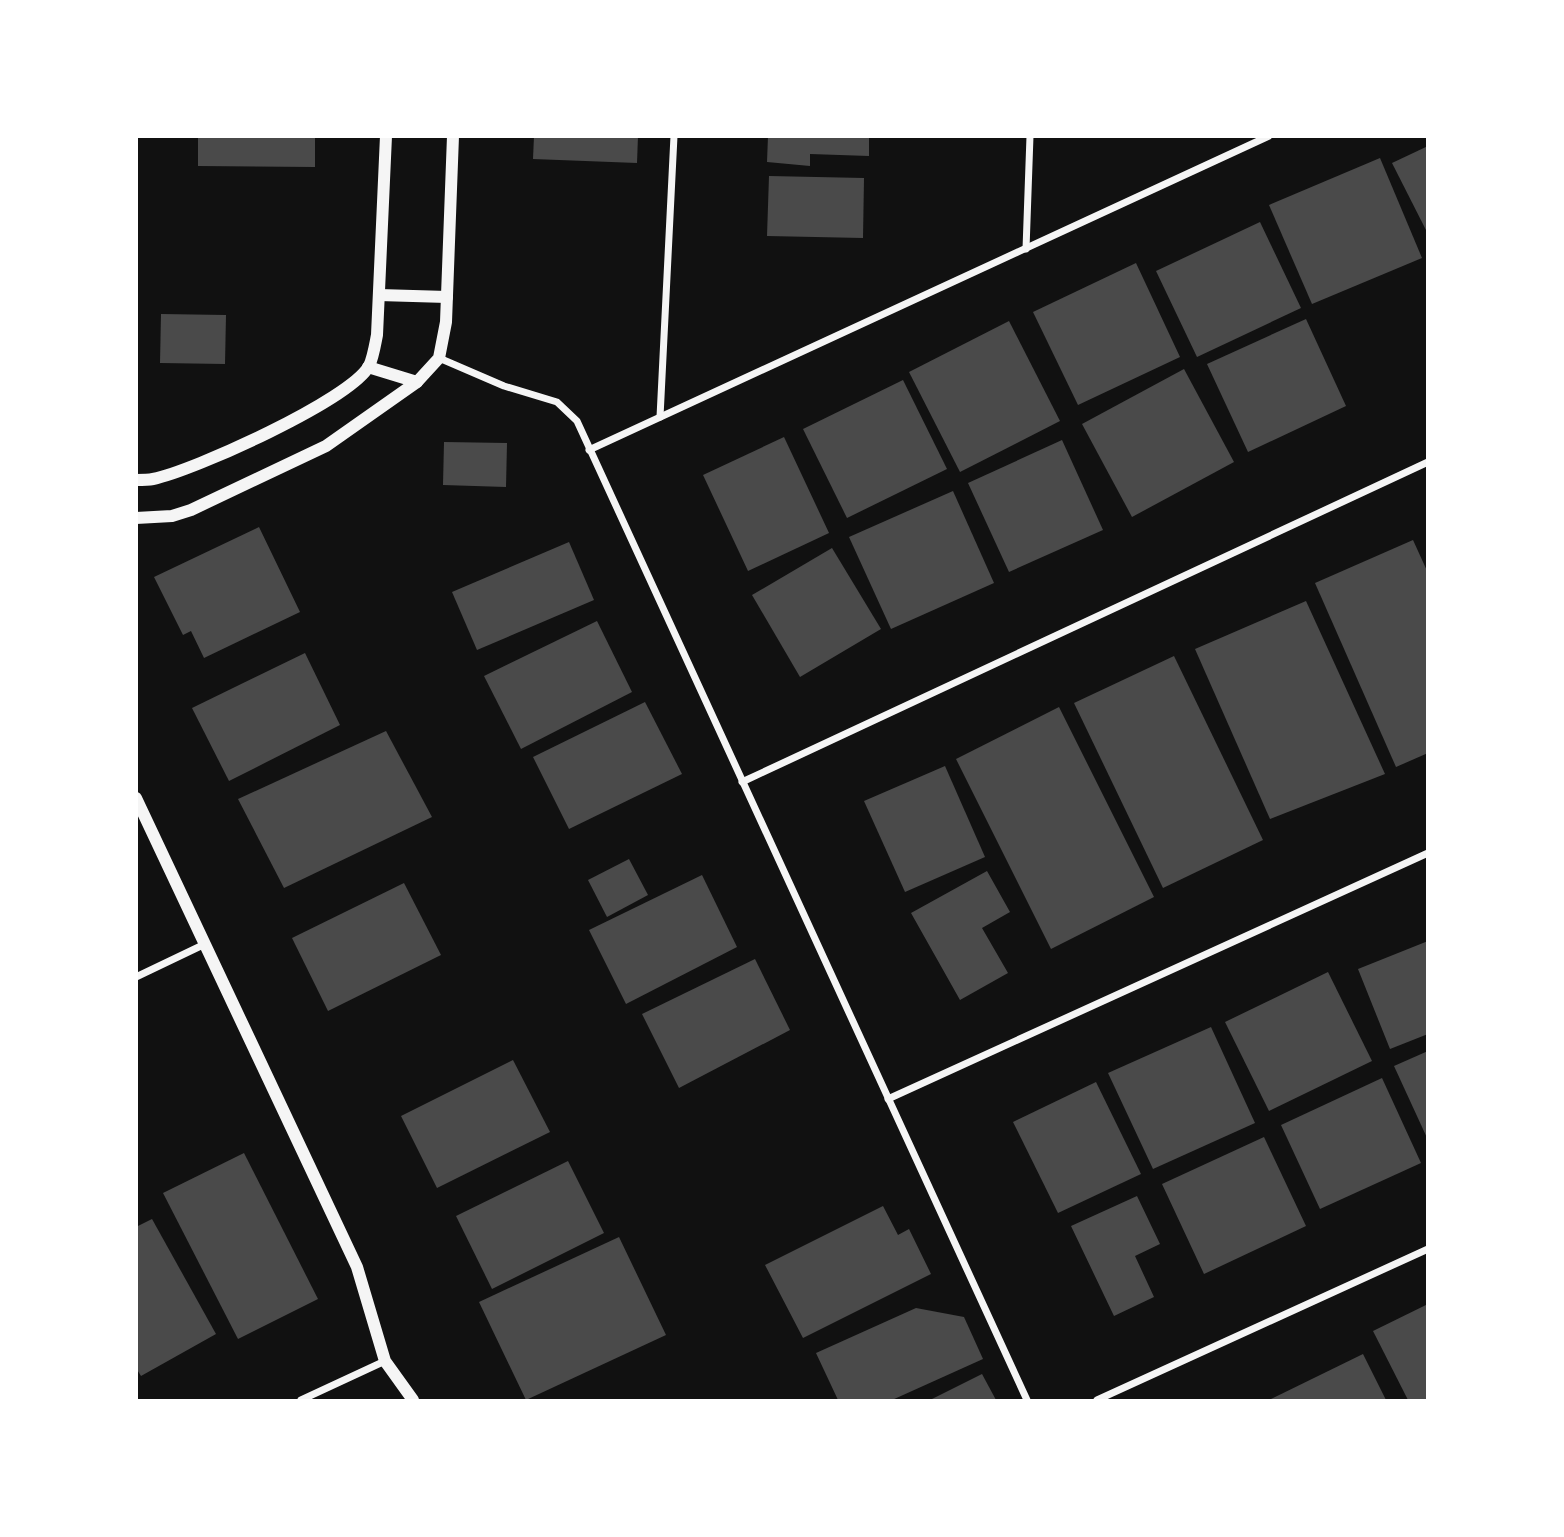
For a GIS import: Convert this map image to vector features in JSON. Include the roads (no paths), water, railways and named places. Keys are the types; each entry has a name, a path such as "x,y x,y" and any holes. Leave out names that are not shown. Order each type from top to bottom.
{"street":[{"path":"136,480 152,479 223,454 341,393 369,367 377,335 386,136"},
{"path":"136,518 172,516 191,510 326,446 417,382 439,358 446,322 453,136"},
{"path":"660,417 674,136"},
{"path":"1026,249 1030,136"},
{"path":"589,450 1269,136"},
{"path":"379,295 447,297"},
{"path":"439,358 504,386 557,402 577,421 1027,1401"},
{"path":"369,367 417,382"},
{"path":"743,782 1427,462"},
{"path":"136,799 357,1267 385,1361 412,1401"},
{"path":"888,1099 1427,853"},
{"path":"136,977 206,944"},
{"path":"1097,1401 1427,1249"},
{"path":"300,1401 385,1361"}]}
